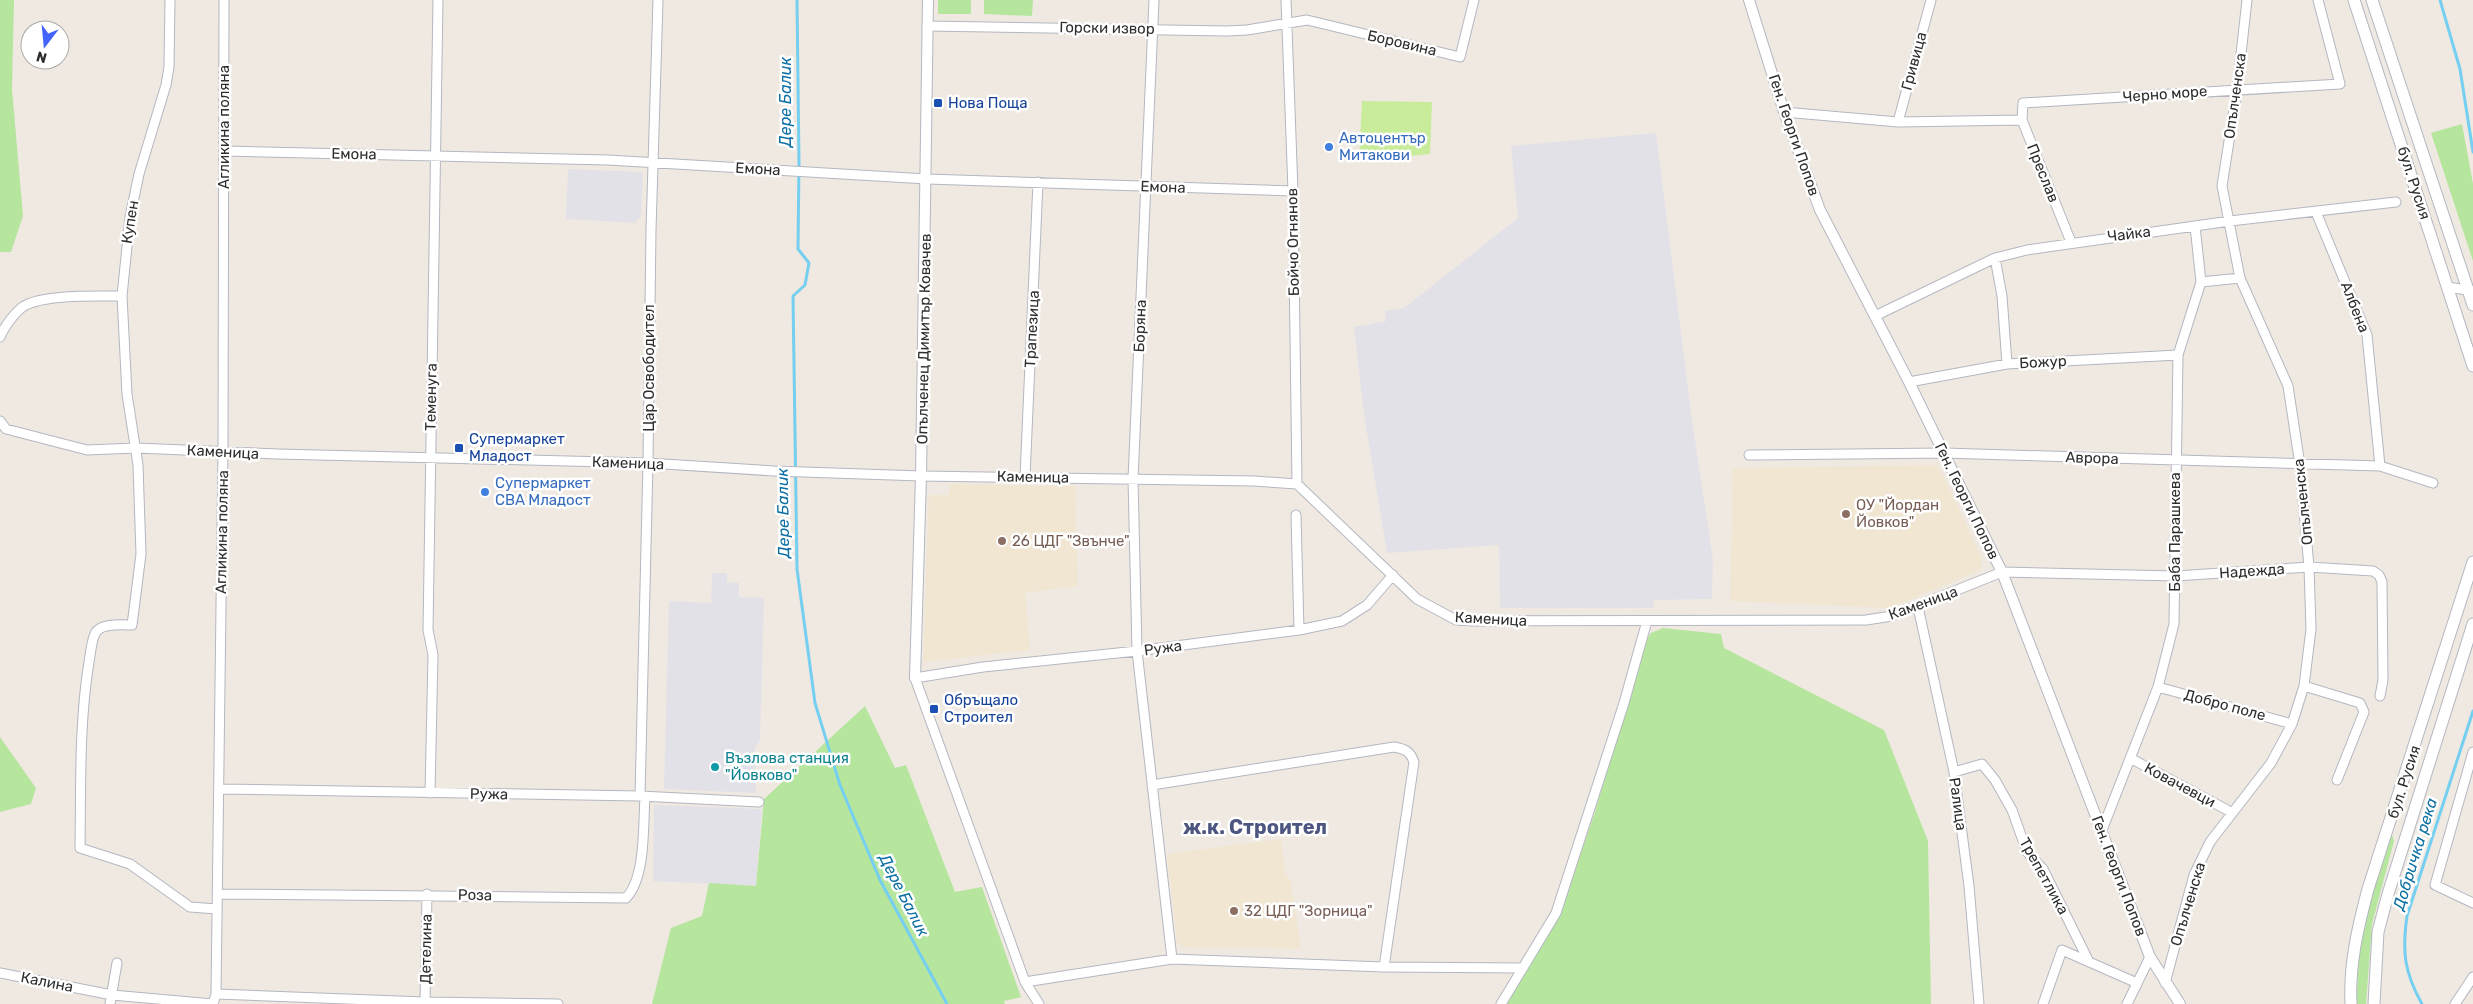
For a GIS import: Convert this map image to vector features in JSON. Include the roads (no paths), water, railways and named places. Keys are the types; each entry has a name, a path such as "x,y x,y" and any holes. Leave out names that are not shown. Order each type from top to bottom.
{"main road":[{"name":"бул. Русия","path":"2354,0 2473,366"},
{"name":"бул. Русия","path":"2372,0 2471,291 2473,305"},
{"name":"бул. Русия","path":"2350,1004 2352,962 2358,927 2368,889 2473,562"},
{"name":"бул. Русия","path":"2374,1004 2378,932 2388,894 2473,624"},
{"path":"2343,1004 2352,962"}],"street":[{"name":"Купен","path":"170,0 169,67 166,85 139,174 130,217 122,296 127,394 136,448 141,554 132,625 102,627 96,631 92,640 84,689 80,848 130,864 190,907 217,909"},
{"name":"Агликина поляна","path":"213,1004 216,994 220,789 224,0"},
{"name":"Теменуга","path":"430,793 433,655 428,630 438,0"},
{"name":"Цар Освободител","path":"642,796 648,381 658,0"},
{"name":"Опълченец Димитър Ковачев","path":"915,678 927,178 928,0"},
{"name":"Боряна","path":"1154,0 1134,479 1137,651 1172,959"},
{"name":"Бойчо Огнянов","path":"1286,0 1293,191 1297,484"},
{"name":"Боровина","path":"1287,24 1307,20 1460,57 1474,0"},
{"name":"Ген. Георги Попов","path":"1749,0 1784,112 1820,210 1909,382 2002,572 2150,957 2180,1004"},
{"name":"Гривица","path":"1898,122 1931,0"},
{"name":"Опълченска","path":"2165,983 2194,875 2210,842 2231,812 2271,763 2292,724 2304,686 2311,629 2309,567 2300,465 2288,386 2240,278 2222,186 2237,90 2247,0"},
{"name":"Черно море","path":"2023,103 2340,84 2318,0"},
{"name":"Горски извор","path":"927,26 1247,30 1287,24"},
{"name":"Преслав","path":"2023,103 2022,120 2071,242"},
{"path":"1784,112 1898,122 2022,120"},
{"name":"Емона","path":"224,152 654,163 927,178 1293,191"},
{"name":"Трапезица","path":"1025,477 1038,182"},
{"name":"Чайка","path":"1875,316 1996,258 2071,242 2396,202"},
{"name":"Албена","path":"2316,212 2367,335 2380,466"},
{"name":"Баба Парашкева","path":"2102,830 2158,687 2174,624 2178,355 2201,282 2195,226"},
{"path":"1996,258 2002,296 2007,364"},
{"path":"2201,282 2240,278"},
{"path":"2448,287 2471,291"},
{"path":"0,337 4,329 24,306 50,299 122,296"},
{"name":"Божур","path":"1909,382 2007,364 2178,355"},
{"name":"Каменица","path":"3,425 77,449 136,448 648,463 774,471 921,476 1254,481 1297,484 1417,599 1456,620 1866,620 1892,616 1918,607 2002,572"},
{"name":"Аврора","path":"1749,455 1944,453 2176,462 2380,466 2433,483"},
{"path":"1296,515 1299,630"},
{"name":"Надежда","path":"2002,572 2176,576 2309,567 2373,571 2382,582 2383,680 2380,696"},
{"name":"Ружа","path":"915,678 983,667 1137,651 1299,630 1342,621 1367,605 1393,575"},
{"name":"Ралица","path":"1918,607 1954,772 1969,886 1979,1004"},
{"path":"1500,1004 1556,912 1621,712 1647,621"},
{"path":"915,678 1025,982 1039,1004"},
{"path":"2304,686 2360,703 2363,708 2364,712 2337,780"},
{"name":"Добро поле","path":"2158,687 2292,724"},
{"path":"1152,785 1394,747 1404,748 1411,754 1414,762 1384,967"},
{"path":"2473,752 2435,885 2473,903"},
{"name":"Ковачевци","path":"2130,758 2231,812"},
{"name":"Трепетлика","path":"1954,772 1982,764 1995,780 2012,810 2027,852 2043,869 2089,962"},
{"name":"Ружа","path":"220,789 642,796 759,802"},
{"name":"Роза","path":"218,894 427,894 626,898 632,892 638,876 642,796"},
{"name":"Детелина","path":"425,1003 427,894"},
{"path":"2043,1004 2062,950 2137,984"},
{"path":"2127,1004 2150,957"},
{"path":"1025,982 1172,959 1384,967 1522,968"},
{"path":"111,1000 117,963"},
{"name":"Калина","path":"0,973 111,1000 213,1004"},
{"path":"2455,1004 2473,977"},
{"path":"216,994 425,1003 558,1004"}],"waterway":[{"name":"Дере Балик","path":"797,0 798,249 809,263 805,285 793,296 797,569 815,703 840,785 880,880 947,1004"},
{"name":"Добричка река","path":"2440,0 2460,69 2473,152"},
{"name":"Добричка река","path":"2422,1004 2411,982 2406,961 2407,916 2473,711"}],"place":[{"name":"Нова Поща","path":"938,103"},
{"name":"Автоцентър Митакови","path":"1329,147"},
{"name":"Супермаркет Младост","path":"459,448"},
{"name":"Супермаркет CBA Младост","path":"485,492"},
{"name":"ОУ \"Йордан Йовков\"","path":"1846,514"},
{"name":"26 ЦДГ \"Звънче\"","path":"1002,541"},
{"name":"Обръщало Строител","path":"934,709"},
{"name":"Възлова станция \"Йовково\"","path":"715,767"},
{"name":"32 ЦДГ \"Зорница\"","path":"1234,911"}],"district":[{"name":"ж.к. Строител","path":"1255,827"}]}
